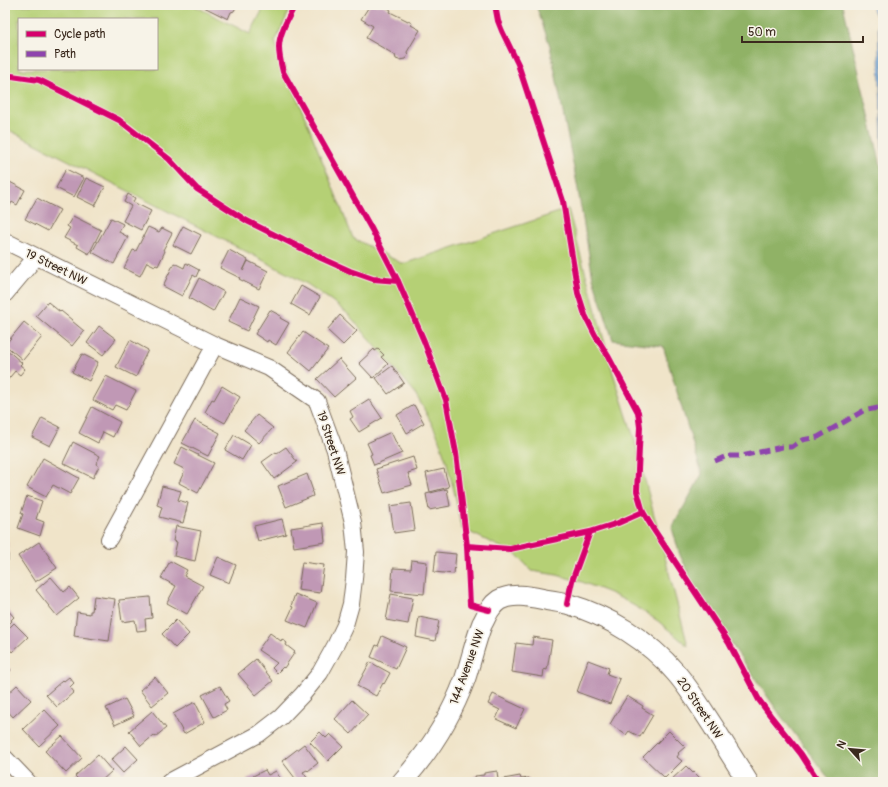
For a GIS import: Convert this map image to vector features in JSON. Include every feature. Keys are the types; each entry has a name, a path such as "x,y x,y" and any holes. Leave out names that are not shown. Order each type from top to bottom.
{"street":[{"name":"19 Street NW","path":"5,241 215,345 269,368 317,401 335,450 353,522 356,552 351,604 345,625 335,646 320,673 303,694 281,717 259,734 170,782"},
{"path":"5,294 36,257"},
{"path":"109,539 215,345"},
{"name":"20 Street NW","path":"489,610 498,600 519,596 532,597 580,608 623,628 642,641 676,672 690,691 748,782"},
{"name":"144 Avenue NW","path":"402,782 418,764 435,740 450,713 464,680 480,630 489,610"},
{"path":"5,758 28,782"}],"green space":[{"path":"5,5 193,5 250,34 265,5 292,5 275,42 353,238 403,264 568,209 613,373 634,438 688,646 658,621 624,600 582,582 557,575 532,571 517,555 461,528 456,499 447,463 437,434 413,390 348,314 307,284 5,128"},
{"path":"536,5 843,5 883,174 883,782 832,782 781,716 701,600 680,555 672,528 702,474 663,346 613,340 593,278 577,184 550,46"}],"water":[{"path":"871,5 883,5 883,154 878,20"}],"building":[{"path":"200,5 237,5 234,11 231,12 228,19"},
{"path":"370,5 383,5 391,10 390,12 412,23 411,25 420,30 407,52 408,55 405,59 396,59 395,55 366,38 373,26 361,19"},
{"path":"66,169 84,178 74,197 56,188"},
{"path":"86,178 105,187 95,206 77,197"},
{"path":"6,180 25,190 17,205 12,202 8,209 5,208"},
{"path":"128,194 135,198 133,202 151,211 141,230 123,221 131,206 124,202"},
{"path":"37,198 60,210 48,231 25,219"},
{"path":"73,216 101,230 89,254 77,247 78,245 64,238 70,228 67,226"},
{"path":"111,218 123,224 119,232 128,237 114,264 92,252"},
{"path":"183,226 201,235 191,254 173,245"},
{"path":"148,227 159,232 162,228 172,233 163,250 165,251 158,266 147,262 140,276 124,268 133,250 136,251"},
{"path":"229,250 248,260 243,271 248,261 268,271 259,289 220,268"},
{"path":"174,263 184,268 186,263 199,270 196,277 193,275 182,296 163,286"},
{"path":"199,278 224,292 213,312 189,298"},
{"path":"301,286 320,297 310,315 291,304"},
{"path":"240,297 259,306 247,331 228,322"},
{"path":"48,302 84,331 72,346 36,316"},
{"path":"270,310 281,316 280,318 289,323 276,345 268,340 267,342 255,334"},
{"path":"340,315 357,331 343,345 327,330"},
{"path":"24,322 42,337 23,360 5,345"},
{"path":"99,326 116,339 103,355 87,343"},
{"path":"303,332 328,349 311,371 288,352"},
{"path":"130,340 148,350 136,377 116,367"},
{"path":"5,348 22,363 20,365 25,369 20,375 15,371 5,383"},
{"path":"374,349 375,351 378,349 384,355 381,357 388,364 373,378 359,363"},
{"path":"82,354 98,362 89,381 72,372"},
{"path":"339,359 356,378 334,397 317,379"},
{"path":"392,366 404,383 388,394 376,378"},
{"path":"106,376 136,391 126,410 115,405 112,410 93,400"},
{"path":"222,386 240,397 225,423 205,412 212,399 214,400"},
{"path":"369,399 382,418 359,432 350,419 353,417 350,411"},
{"path":"414,405 424,423 407,433 397,415"},
{"path":"92,407 120,422 113,437 103,432 98,443 79,433"},
{"path":"257,415 273,428 259,443 244,430"},
{"path":"42,418 60,427 50,446 32,437"},
{"path":"195,420 220,433 208,456 182,443"},
{"path":"391,432 402,453 374,465 370,455 372,454 367,443"},
{"path":"234,435 251,445 242,460 225,450"},
{"path":"73,442 100,456 96,464 99,466 93,478 63,463"},
{"path":"182,447 214,463 198,493 179,483 184,469 174,464"},
{"path":"286,447 297,462 274,479 262,462"},
{"path":"413,457 417,470 408,473 412,485 384,493 376,469"},
{"path":"43,458 79,478 70,494 53,485 46,497 27,487"},
{"path":"444,469 449,487 430,492 426,473"},
{"path":"307,474 313,491 313,496 286,507 278,486"},
{"path":"162,486 181,491 178,500 188,503 183,523 159,517 162,507 157,505"},
{"path":"447,489 450,506 429,510 426,494"},
{"path":"27,496 42,501 36,519 44,522 40,536 18,528"},
{"path":"411,503 415,530 394,533 390,506"},
{"path":"282,519 286,534 258,541 254,526"},
{"path":"323,523 325,542 294,547 291,528"},
{"path":"176,526 201,531 195,561 174,556 177,542 173,541"},
{"path":"5,542 8,542 8,561 5,561"},
{"path":"39,542 57,568 35,582 18,556"},
{"path":"436,552 456,554 454,574 434,572"},
{"path":"218,557 236,565 229,583 210,575"},
{"path":"412,560 427,562 424,594 391,591 393,568 411,569"},
{"path":"170,561 187,570 184,576 203,586 187,614 167,603 176,586 161,578"},
{"path":"302,562 324,565 320,593 298,590"},
{"path":"51,577 64,592 70,587 79,598 57,616 36,590"},
{"path":"295,594 317,603 307,628 287,620 293,607 291,606"},
{"path":"391,594 413,598 408,624 386,620"},
{"path":"94,596 115,599 109,641 74,636 77,612 90,614 90,611 92,611"},
{"path":"150,597 152,618 145,619 146,630 137,631 135,620 122,622 119,600"},
{"path":"5,607 14,617 5,628"},
{"path":"419,617 439,621 435,641 416,637"},
{"path":"176,620 189,634 175,648 162,634"},
{"path":"14,623 28,637 12,652 5,644 5,632"},
{"path":"270,633 281,641 282,639 287,643 286,645 295,652 284,668 283,667 277,673 272,668 277,663 258,650"},
{"path":"382,636 406,647 396,669 371,657"},
{"path":"533,637 552,640 547,670 544,669 543,677 512,672 516,643 532,645"},
{"path":"256,659 273,681 256,695 238,674"},
{"path":"588,660 609,668 607,674 620,679 610,704 577,692"},
{"path":"370,662 390,673 376,696 357,686"},
{"path":"5,664 11,670 5,676"},
{"path":"69,677 74,683 70,687 74,692 57,707 46,695 63,680 64,681"},
{"path":"155,677 168,693 152,706 140,690"},
{"path":"17,685 31,700 13,717 5,708 5,704 8,701 5,696"},
{"path":"220,686 229,701 224,704 227,710 214,717 202,695"},
{"path":"493,694 525,709 516,728 496,719 500,710 488,704"},
{"path":"627,696 643,706 642,708 653,715 640,737 629,731 626,735 610,724"},
{"path":"125,699 134,716 115,725 106,708"},
{"path":"352,700 368,715 351,734 335,719"},
{"path":"195,702 205,722 184,734 173,714"},
{"path":"44,709 60,726 39,746 23,729"},
{"path":"152,711 166,728 155,737 154,735 141,746 129,731"},
{"path":"669,731 685,747 678,753 679,754 677,757 682,761 665,778 643,757"},
{"path":"320,732 326,738 330,734 343,746 328,761 310,742"},
{"path":"62,736 82,758 66,773 45,751"},
{"path":"304,744 318,763 308,771 303,772 308,779 304,782 298,782 282,761"},
{"path":"126,746 138,759 123,773 111,760"},
{"path":"98,755 112,771 100,782 81,782 75,776"},
{"path":"686,766 693,773 694,772 704,782 669,782"},
{"path":"265,770 268,775 276,771 282,782 248,782 247,779"},
{"path":"497,771 498,780 520,776 521,779 529,778 529,782 476,782 475,776"}],"marked path":[{"path":"715,461 727,456 742,456 782,447 792,447 802,440 818,437 863,411 883,407"}],"cycle path":[{"path":"295,5 285,25 279,42 279,54 283,72 372,230 398,281 424,341 446,400 456,453 467,546 470,605 489,610"},
{"path":"495,5 498,21 518,64 563,201 578,293 585,315 638,412 640,427 637,491 643,512 729,643 759,700 801,754 819,782"},
{"path":"5,75 39,80 119,120 169,159 197,189 247,221 350,271 373,279 398,281"},
{"path":"467,546 510,549 590,532 618,523 643,512"},
{"path":"567,604 572,581 590,532"}]}
